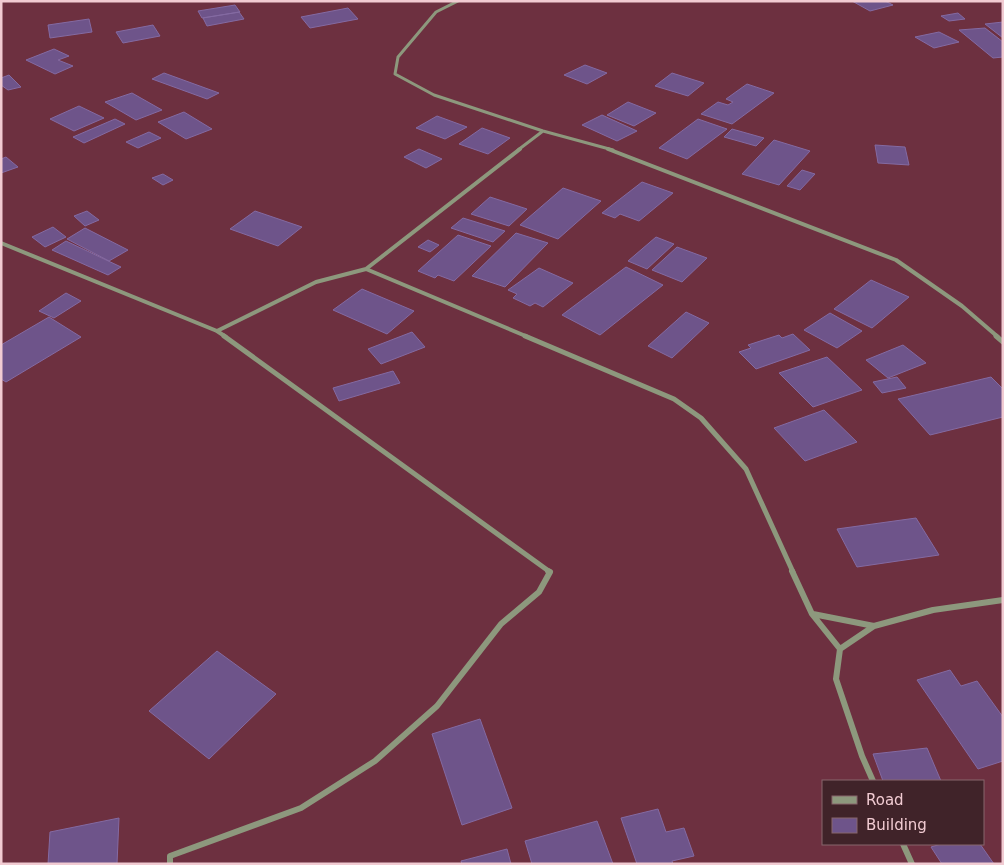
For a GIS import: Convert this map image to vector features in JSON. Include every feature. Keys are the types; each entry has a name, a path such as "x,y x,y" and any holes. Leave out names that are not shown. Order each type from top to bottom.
{"street":[{"path":"458,1 436,12 398,57 395,74 434,95 543,131 623,153 896,260 962,306 1003,342"},
{"path":"217,332 316,282 366,269 543,131"},
{"path":"1,243 217,332 550,572 539,592 500,624 437,706 375,762 301,808 170,856 170,864"},
{"path":"366,269 674,399 701,418 746,469 812,614 840,649 836,679 862,756 874,780"},
{"path":"840,649 874,626 933,610 1003,600"},
{"path":"812,614 874,626"},
{"path":"903,845 912,864"}],"building":[{"path":"852,1 885,1 893,5 870,11"},
{"path":"235,5 240,12 202,18 198,11"},
{"path":"348,8 358,19 310,28 301,17"},
{"path":"239,12 244,19 207,26 203,18"},
{"path":"958,13 965,19 949,21 941,16"},
{"path":"89,19 92,32 50,38 48,25"},
{"path":"1003,22 1003,38 985,24"},
{"path":"153,25 160,36 123,43 116,32"},
{"path":"985,28 1003,42 1003,57 993,58 959,30"},
{"path":"939,32 959,42 934,48 915,37"},
{"path":"54,49 69,56 58,60 73,66 55,74 26,60"},
{"path":"585,65 607,73 587,84 564,75"},
{"path":"164,73 219,93 207,99 152,79"},
{"path":"672,73 704,83 688,96 655,86"},
{"path":"9,75 21,87 8,90 1,85 1,78"},
{"path":"747,84 774,93 732,124 701,114 718,102 728,105 733,102 726,99"},
{"path":"132,93 162,110 136,120 105,102"},
{"path":"628,102 656,113 634,126 607,115"},
{"path":"79,106 104,118 74,131 50,119"},
{"path":"184,112 212,129 186,139 158,122"},
{"path":"602,115 637,131 617,141 582,125"},
{"path":"437,116 467,127 445,139 416,128"},
{"path":"115,119 125,124 84,143 73,137"},
{"path":"698,119 727,129 687,159 659,148"},
{"path":"482,128 510,138 488,154 459,144"},
{"path":"732,129 764,138 756,146 724,137"},
{"path":"149,132 161,138 138,148 126,142"},
{"path":"774,140 810,151 779,185 742,174"},
{"path":"875,145 905,147 909,165 878,163"},
{"path":"419,149 442,159 426,168 404,157"},
{"path":"6,157 18,167 1,173 1,159"},
{"path":"802,170 815,174 800,190 787,186"},
{"path":"163,174 173,180 163,185 152,178"},
{"path":"642,182 673,193 639,221 620,214 615,218 602,213"},
{"path":"563,188 601,201 558,239 520,225"},
{"path":"490,197 527,209 509,226 471,214"},
{"path":"87,211 99,220 85,226 74,216"},
{"path":"255,211 302,227 278,246 230,229"},
{"path":"463,218 505,231 493,242 451,228"},
{"path":"53,227 66,237 45,247 32,237"},
{"path":"85,228 128,250 109,261 67,239"},
{"path":"516,233 548,243 505,287 472,276"},
{"path":"458,235 491,246 454,281 438,275 435,278 418,271"},
{"path":"656,237 674,244 647,269 628,261"},
{"path":"428,240 439,245 430,252 418,247"},
{"path":"66,241 121,267 108,275 52,250"},
{"path":"677,247 707,258 682,282 652,270"},
{"path":"626,267 663,285 600,335 562,315"},
{"path":"539,268 573,283 543,307 535,303 530,306 513,298 517,294 508,290"},
{"path":"871,280 909,297 872,328 834,309"},
{"path":"362,289 414,311 387,334 333,310"},
{"path":"66,293 81,301 54,318 39,311"},
{"path":"686,312 709,323 672,358 648,346"},
{"path":"830,313 862,331 837,348 804,330"},
{"path":"49,317 81,337 6,382 1,379 1,345"},
{"path":"412,332 425,347 381,364 368,349"},
{"path":"793,334 810,350 756,369 739,352 751,348 748,345 779,335 782,338"},
{"path":"903,345 926,363 888,378 866,360"},
{"path":"827,357 862,390 813,407 779,373"},
{"path":"393,371 400,383 339,401 333,388"},
{"path":"897,377 906,388 882,393 873,382"},
{"path":"991,377 1003,389 1003,417 930,435 898,399"},
{"path":"824,410 857,442 805,461 774,428"},
{"path":"916,518 939,555 857,567 837,529"},
{"path":"217,651 276,694 209,759 149,711"},
{"path":"950,670 961,686 977,681 1003,717 1003,761 978,769 917,680"},
{"path":"480,719 512,808 462,825 432,734"},
{"path":"927,748 941,780 883,780 873,754"},
{"path":"658,809 666,832 684,828 694,856 672,861 673,864 637,864 621,818"},
{"path":"119,818 117,864 48,864 50,832"},
{"path":"597,821 613,864 532,864 525,841"},
{"path":"938,845 981,845 994,864 942,864 931,847"},
{"path":"507,849 511,864 462,864 461,861"}]}
